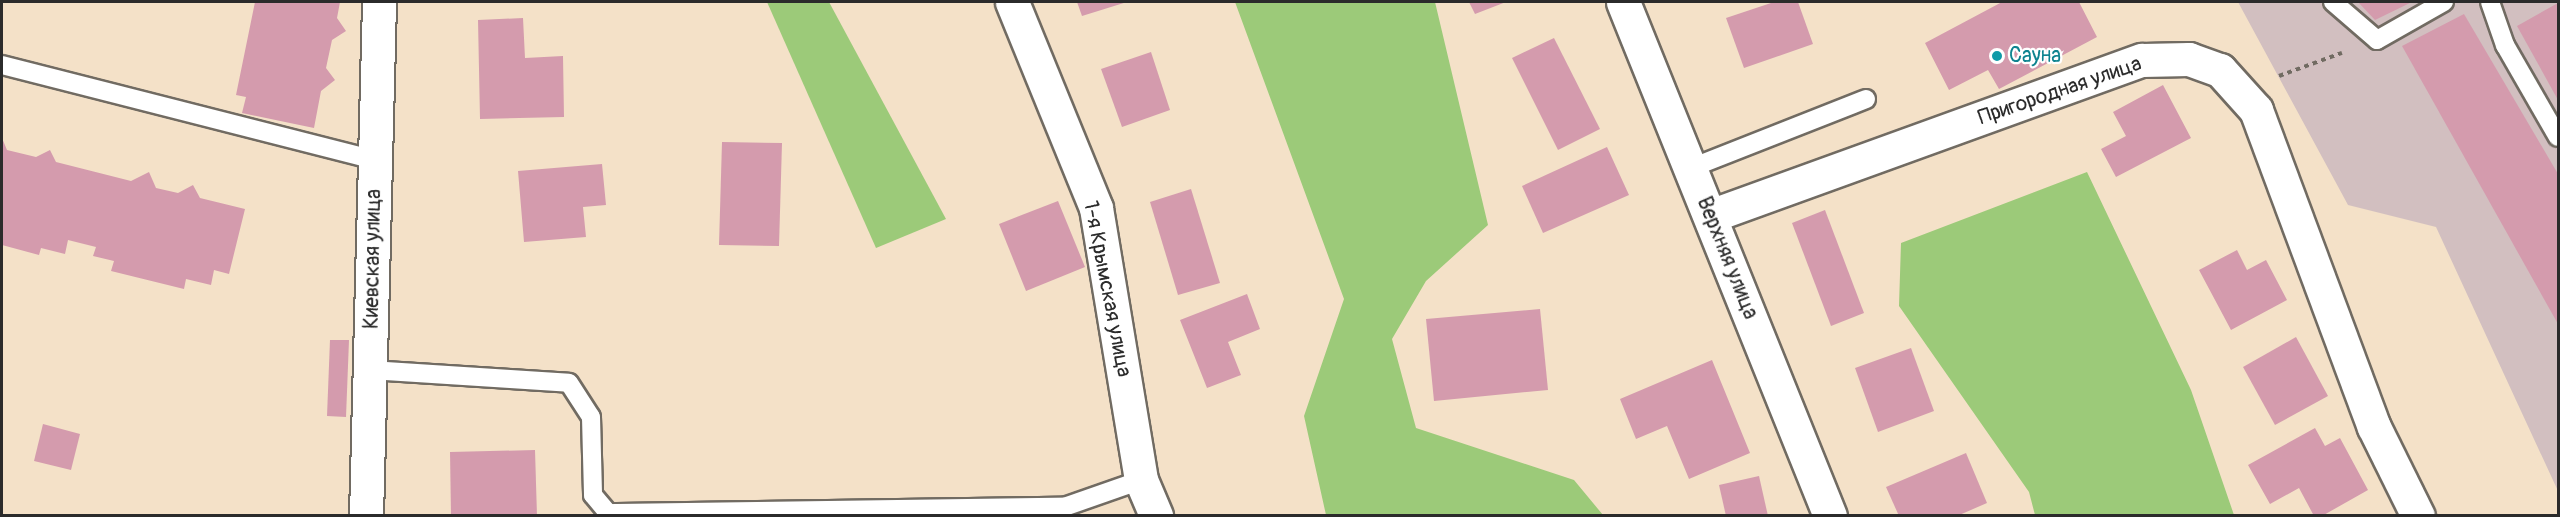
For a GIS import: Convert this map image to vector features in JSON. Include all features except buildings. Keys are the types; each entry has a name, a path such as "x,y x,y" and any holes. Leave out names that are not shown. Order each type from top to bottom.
{"street":[{"name":"Киевская улица","path":"366,516 379,2"},
{"name":"1-я Крымская улица","path":"1012,2 1096,208 1141,480 1155,516"},
{"name":"Верхняя улица","path":"1623,2 1830,516"},
{"name":"Пригородная улица","path":"1710,216 2142,60 2189,59 2220,70 2243,89 2256,110 2374,427 2418,516"}],"lane":[{"path":"2333,2 2376,40 2444,2"},
{"path":"2490,2 2505,45 2559,137"},
{"path":"2,65 375,160"},
{"path":"1691,168 1866,99"},
{"path":"370,370 569,383 591,417 593,495 608,513 1064,507 1141,480"}],"path":[{"path":"2243,89 2376,40"}],"shaded area":[{"path":"2238,2 2558,2 2558,491 2436,227 2348,205"}],"green space":[{"path":"767,2 829,2 946,219 876,248"},
{"path":"1235,2 1435,2 1488,225 1426,281 1392,339 1416,428 1574,480 1603,515 1326,515 1304,416 1344,299"},
{"path":"2087,172 2191,390 2234,515 2035,515 2029,492 1899,306 1901,243"}],"place":[{"name":"Сауна","path":"1997,56"}]}
